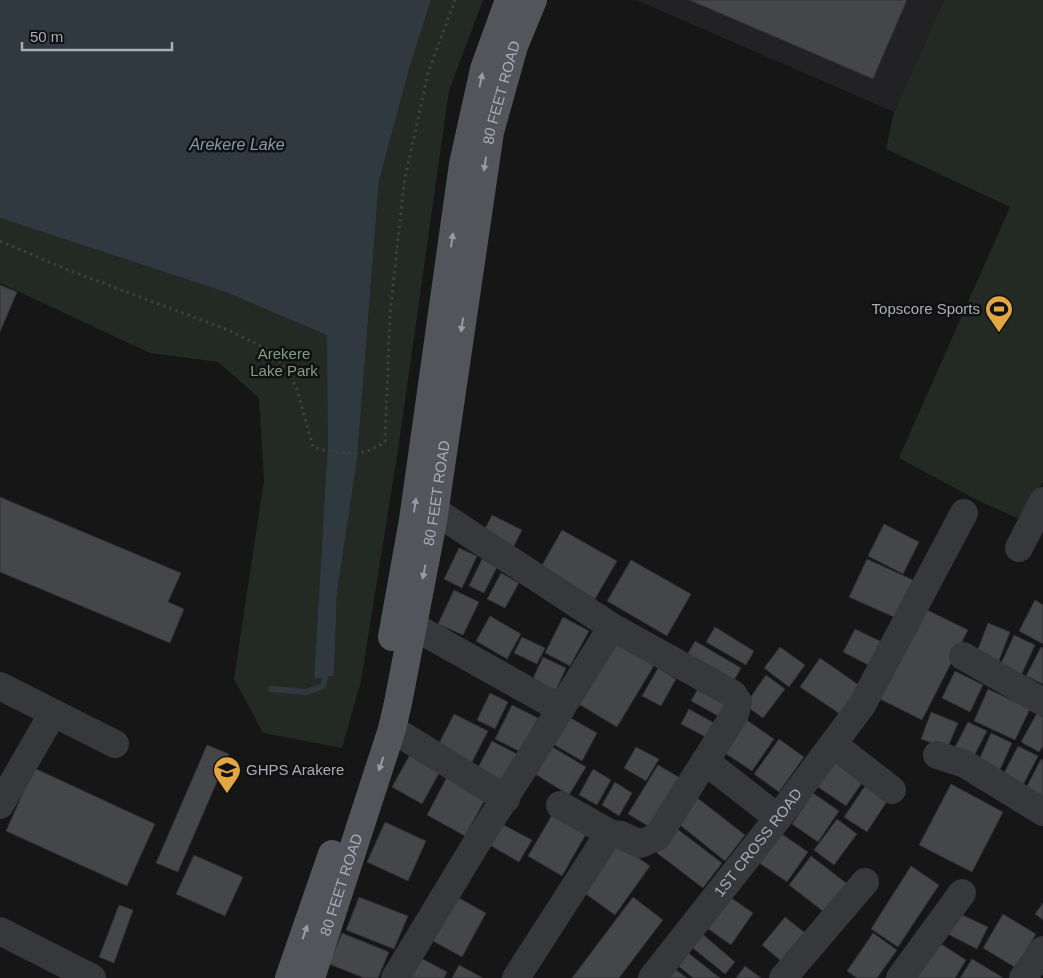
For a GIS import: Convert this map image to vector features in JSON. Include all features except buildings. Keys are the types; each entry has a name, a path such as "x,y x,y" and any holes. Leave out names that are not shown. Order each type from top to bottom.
{"main road":[{"name":"80 FEET ROAD","path":"288,978 347,811 365,754 435,511 459,268 463,164 484,68 509,0"},
{"name":"80 FEET ROAD","path":"310,978 392,729 413,520 459,268 490,132 514,46 533,0"}],"street":[{"path":"1020,548 1043,501"},
{"path":"435,511 612,627 733,694 738,702 735,714 657,837 640,844 621,835 611,834 560,805"},
{"name":"1ST CROSS ROAD","path":"652,978 778,818 862,705 964,513"},
{"path":"404,623 561,709"},
{"path":"395,978 476,844 506,799 612,627"},
{"path":"963,656 1043,702"},
{"path":"0,686 115,744"},
{"path":"0,805 53,712"},
{"path":"392,729 506,799"},
{"path":"833,744 892,790"},
{"path":"937,755 964,764 1043,812"},
{"path":"705,761 778,818"},
{"path":"516,978 604,841 611,834"},
{"path":"783,978 866,882"},
{"path":"900,978 962,893"},
{"path":"0,931 92,978"},
{"path":"1023,978 1043,950"}],"path":[{"path":"0,241 68,270 228,330 276,353 296,386 312,447 320,450 360,453 384,442 390,314 404,183 428,73 455,0"}],"shaded area":[{"path":"636,0 944,0 894,112"}],"green space":[{"name":"Arekere Lake Park","path":"431,0 483,0 449,91 398,450 361,681 342,748 263,733 234,679 264,480 259,398 218,362 150,353 0,283 0,218 225,292 328,335 328,440 314,679 334,676 337,593 357,460 379,181 410,66"},
{"name":"Topscore Sports","path":"944,0 1043,0 1043,482 1022,520 977,500 899,458 1010,207 886,149 894,112"}],"water":[{"name":"Arekere Lake","path":"0,0 431,0 410,66 379,181 357,460 337,593 334,676 314,679 328,440 327,335 225,292 0,218"}],"waterway":[{"path":"271,689 306,692 323,686 325,678"}],"place":[{"name":"Topscore Sports","path":"999,333"},
{"name":"GHPS Arakere","path":"227,794"}]}
